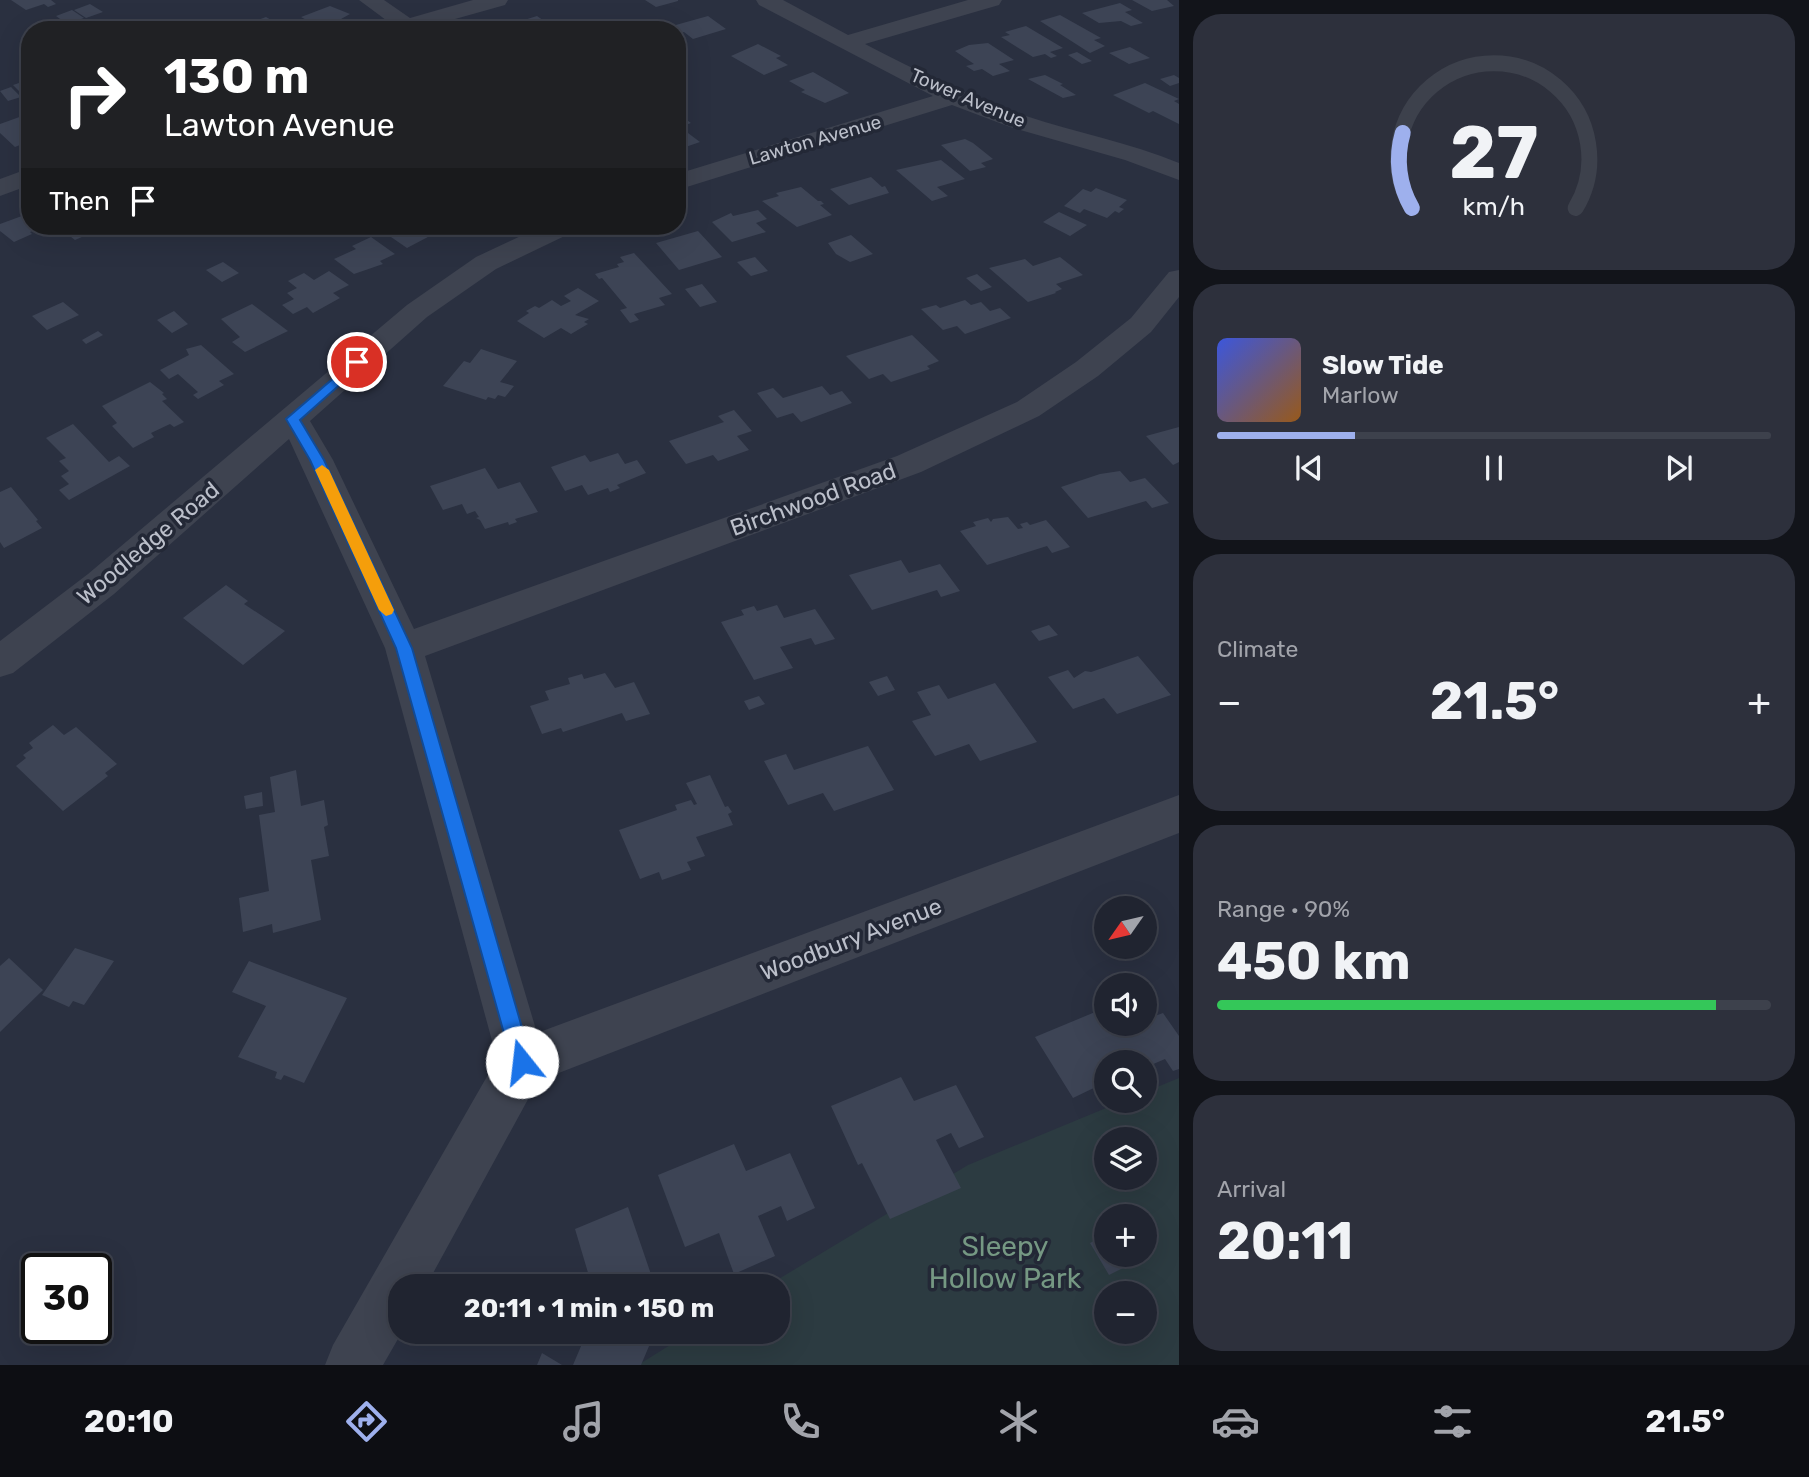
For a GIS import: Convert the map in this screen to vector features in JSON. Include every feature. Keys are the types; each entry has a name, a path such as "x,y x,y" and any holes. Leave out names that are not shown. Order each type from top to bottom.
{"street":[{"path":"370,0 395,21"},
{"path":"426,21 497,0"},
{"name":"Tower Avenue","path":"767,0 953,95 996,114 1149,158 1179,172"},
{"path":"847,42 992,0"},
{"name":"Lawton Avenue","path":"686,179 933,105 953,95"},
{"path":"0,188 21,180"},
{"path":"353,1365 522,1062 404,648 317,460 293,419 417,311 486,263 544,235"},
{"name":"Birchwood Road","path":"404,648 909,464 1028,409 1087,369 1141,325 1179,278"},
{"name":"Woodledge Road","path":"0,662 101,584 293,419"},
{"name":"Woodbury Avenue","path":"522,1062 582,1042 1179,814"}],"green space":[{"name":"Sleepy Hollow Park","path":"1179,1078 1179,1365 638,1365 672,1344 790,1344 790,1274 787,1274 968,1165 1094,1113 1157,1113 1157,1087"}],"building":[{"path":"11,0 51,0 56,4 48,7 44,4 26,10"},
{"path":"645,0 678,0 678,1 656,7"},
{"path":"1132,0 1167,0 1174,6 1152,11"},
{"path":"1120,3 1132,10 1125,12 1143,23 1131,26 1121,21 1099,23 1082,13"},
{"path":"90,4 103,12 86,18 74,10"},
{"path":"330,6 350,14 337,21 308,21 301,17"},
{"path":"72,10 84,18 63,21 56,16"},
{"path":"1060,15 1101,38 1094,40 1105,46 1090,53 1040,21"},
{"path":"537,16 544,21 521,21"},
{"path":"708,16 726,29 693,39 686,34 686,22"},
{"path":"266,17 273,21 255,21"},
{"path":"1026,26 1063,48 1050,52 1057,56 1051,58 1045,54 1033,57 1001,37 1010,35 1005,32"},
{"path":"988,43 1014,60 999,64 1010,71 993,76 982,69 974,71 966,66 974,64 955,51 969,45"},
{"path":"758,44 781,56 776,58 788,65 764,75 731,56"},
{"path":"1130,47 1150,58 1129,64 1109,53"},
{"path":"1077,52 1092,61 1082,64 1068,55"},
{"path":"813,72 849,93 825,103 801,92 805,90 789,81"},
{"path":"1045,75 1063,84 1060,85 1076,95 1063,98 1028,79"},
{"path":"1174,75 1179,78 1179,83 1170,86 1160,79"},
{"path":"21,82 21,93 13,85"},
{"path":"1145,83 1179,99 1174,101 1179,104 1179,124 1113,95"},
{"path":"11,87 21,97 8,101 0,91"},
{"path":"21,116 21,145 15,147 0,133 0,124"},
{"path":"686,132 700,142 686,147"},
{"path":"965,139 993,159 981,163 986,167 970,171 941,145"},
{"path":"941,160 965,179 937,187 948,196 932,201 896,170"},
{"path":"871,177 882,187 885,186 889,193 849,205 830,189"},
{"path":"801,187 821,201 824,204 820,205 832,215 797,227 762,201 779,196 776,193"},
{"path":"1096,188 1127,200 1119,207 1124,209 1119,213 1115,211 1107,218 1084,209 1080,213 1064,206 1083,189 1091,192"},
{"path":"758,210 767,219 756,223 766,232 732,242 712,222 731,213 733,216"},
{"path":"1059,212 1087,225 1070,236 1043,222"},
{"path":"21,216 21,235 30,235 14,242 0,231 0,224"},
{"path":"698,231 722,257 679,270 656,243"},
{"path":"68,235 86,235 75,240"},
{"path":"395,235 432,235 407,248 391,237"},
{"path":"851,235 873,254 850,262 836,254 828,243"},
{"path":"371,237 395,254 380,261 383,264 354,274 334,259 356,249 352,246"},
{"path":"634,253 672,294 659,298 665,305 634,314 639,320 630,323 620,310 627,308 602,278 599,279 595,274 619,267 617,264 624,262 620,257"},
{"path":"755,257 768,271 751,276 737,262"},
{"path":"1060,257 1083,275 1056,284 1062,289 1056,293 1028,302 989,268 1025,259 1033,266"},
{"path":"223,262 239,273 222,282 206,270"},
{"path":"329,271 349,285 333,293 340,298 313,313 307,307 293,314 282,305 294,299 287,293 297,288 288,281 304,273 314,280"},
{"path":"977,274 992,287 981,291 966,278"},
{"path":"702,284 717,302 700,307 685,289"},
{"path":"578,288 599,301 575,315 589,319 584,322 588,324 571,334 561,328 544,338 517,321 535,306 539,308 552,300 561,306 571,301 564,296"},
{"path":"965,300 971,305 981,302 990,311 1000,308 1011,318 965,334 957,326 943,330 921,309 936,305 940,308"},
{"path":"63,302 79,315 47,330 32,316"},
{"path":"252,304 288,331 245,352 232,342 240,337 221,319"},
{"path":"174,311 188,324 172,333 157,320"},
{"path":"98,331 103,335 86,344 82,340"},
{"path":"912,335 939,361 927,366 930,369 891,382 883,374 869,379 846,356"},
{"path":"201,345 234,374 219,381 224,385 198,399 193,395 198,392 178,374 169,379 160,370 189,355 186,349"},
{"path":"481,349 517,361 500,382 514,386 505,397 498,395 495,399 488,397 486,400 443,386 464,361 470,363"},
{"path":"150,382 164,393 162,394 167,399 162,401 184,422 174,427 170,424 151,433 154,437 133,448 112,426 117,423 102,406"},
{"path":"822,386 830,395 842,391 852,403 801,422 793,413 777,418 757,393 773,388 783,398"},
{"path":"734,410 752,431 737,436 749,450 718,461 713,455 686,464 669,441 724,422 718,416"},
{"path":"73,424 109,462 119,456 130,466 69,500 59,490 69,484 61,476 69,471 59,461 66,458 46,438"},
{"path":"1179,427 1179,462 1173,465 1146,436"},
{"path":"618,453 625,464 637,460 646,473 617,485 620,488 610,492 608,488 588,495 582,485 565,491 551,467 585,455 590,462"},
{"path":"485,468 498,489 520,482 538,512 515,519 517,522 509,525 508,522 485,529 476,518 479,517 475,511 467,514 462,504 443,510 430,486"},
{"path":"1120,471 1130,482 1145,478 1169,503 1152,508 1146,501 1088,518 1061,487 1100,474"},
{"path":"11,487 42,528 4,548 0,542 0,492"},
{"path":"1008,517 1018,529 1023,528 1020,524 1027,522 1030,525 1046,520 1070,547 1052,553 1047,546 987,565 960,531 976,526 973,522 988,518 991,522 993,519"},
{"path":"901,560 909,573 940,564 960,591 941,597 937,590 872,610 849,575"},
{"path":"226,585 248,601 244,604 285,631 243,665 183,618"},
{"path":"777,605 784,618 815,609 835,639 815,645 811,638 780,647 793,668 754,680 721,622 744,615 741,610 754,606 757,611"},
{"path":"1049,625 1058,635 1039,641 1031,631"},
{"path":"1138,656 1171,695 1117,714 1104,698 1073,709 1048,677 1068,670 1074,678 1085,671 1091,672"},
{"path":"605,673 615,688 634,682 650,714 626,721 622,713 563,732 561,728 542,734 530,706 549,700 545,691 570,684 568,678 582,674 584,679"},
{"path":"887,676 895,690 878,696 869,682"},
{"path":"995,683 1037,742 980,761 969,744 935,756 912,721 931,715 917,692 939,685 948,699"},
{"path":"759,696 765,704 749,710 744,701"},
{"path":"53,725 64,735 76,727 117,764 105,773 108,776 63,811 16,766 26,758 23,755 33,748 29,743"},
{"path":"868,746 894,790 834,811 823,793 788,805 764,761 786,754 794,770"},
{"path":"296,770 301,806 324,800 328,825 324,827 329,856 311,860 321,920 273,933 272,924 243,932 239,898 269,891 259,815 275,812 270,777"},
{"path":"710,775 725,807 728,806 732,812 728,814 733,825 696,837 705,856 687,862 691,870 662,880 659,872 640,879 619,830 677,810 675,805 691,800 694,805 697,804 686,783"},
{"path":"262,792 263,806 246,809 244,796"},
{"path":"75,948 114,961 84,1005 73,1001 69,1007 42,995"},
{"path":"9,958 43,990 0,1032 0,966"},
{"path":"249,961 347,998 304,1083 284,1075 281,1080 275,1078 277,1072 238,1057 266,1006 232,992"},
{"path":"1094,1012 1094,1036 1157,1036 1157,1015 1163,1013 1179,1036 1179,1069 1173,1071 1165,1059 1157,1062 1157,1050 1094,1050 1094,1088 1073,1098 1035,1037"},
{"path":"901,1077 914,1101 956,1085 984,1137 959,1148 951,1133 936,1140 961,1188 890,1219 862,1163 858,1165 831,1106"},
{"path":"734,1144 746,1171 790,1153 815,1208 787,1221 781,1206 758,1216 775,1256 734,1274 719,1233 685,1247 658,1175"},
{"path":"628,1207 651,1274 588,1274 575,1229"},
{"path":"1104,1267 1125,1267 1109,1275"},
{"path":"582,1344 650,1344 641,1365 573,1365"},
{"path":"542,1353 562,1365 537,1365"}],"slow traffic":[{"path":"322,470 386,610"}],"route":[{"path":"357,362 293,419 317,460 404,648 522,1062"}]}
